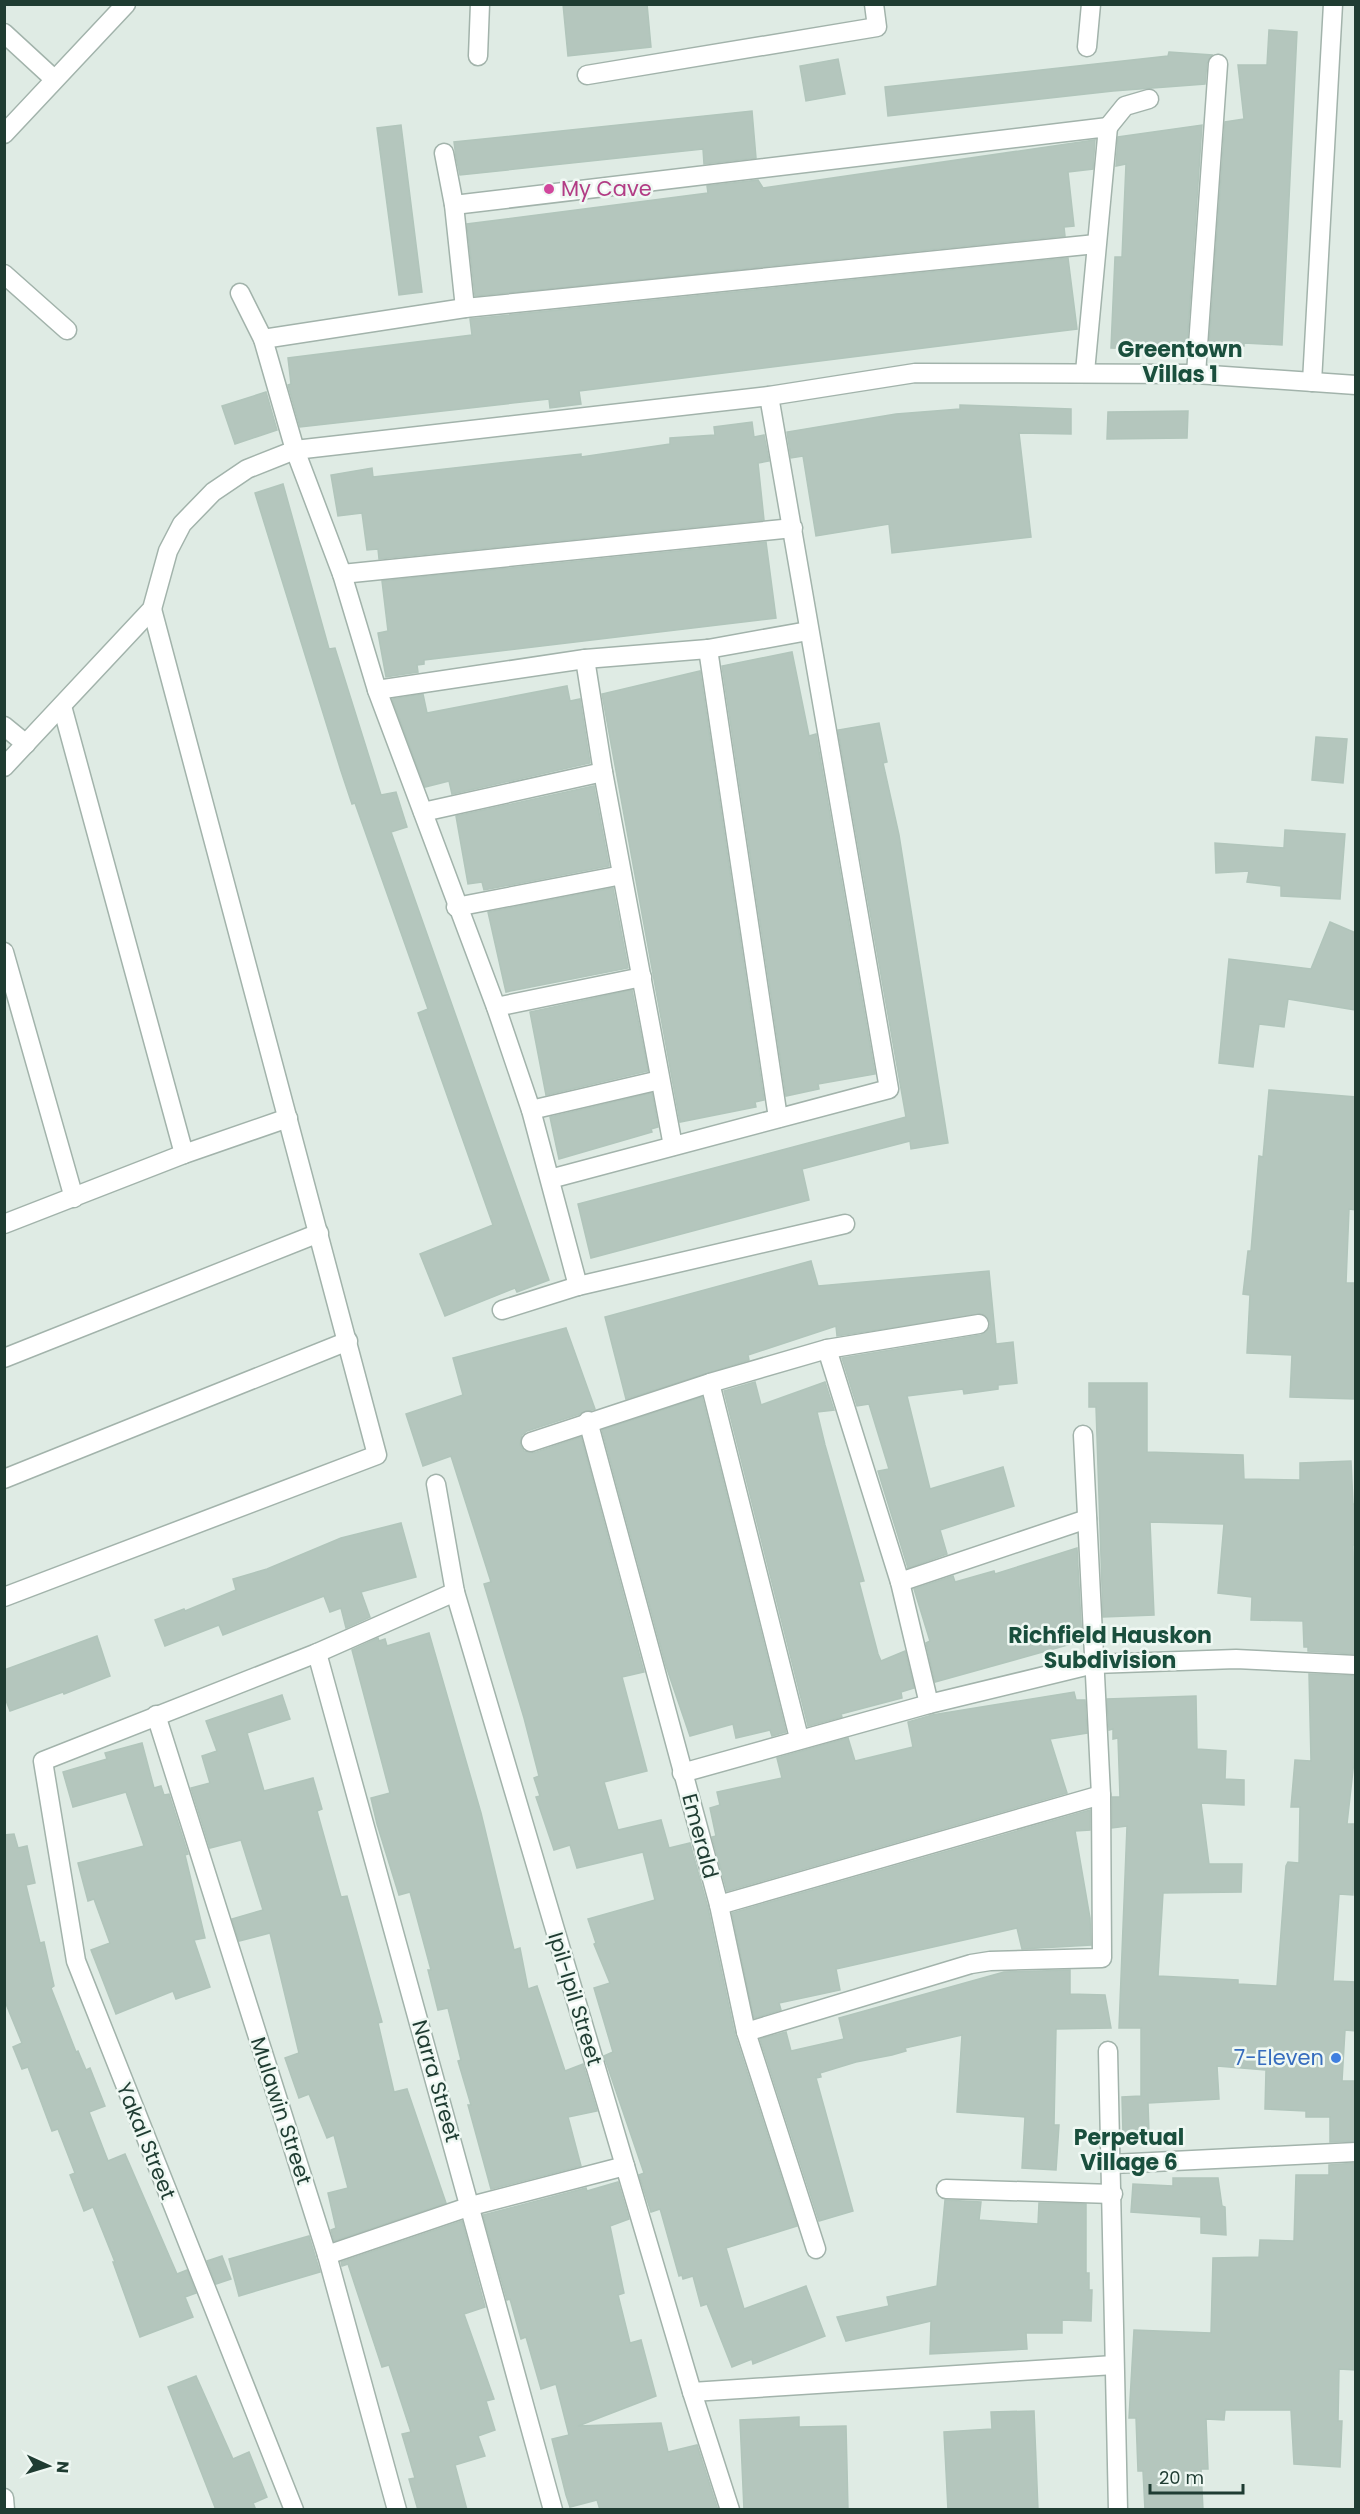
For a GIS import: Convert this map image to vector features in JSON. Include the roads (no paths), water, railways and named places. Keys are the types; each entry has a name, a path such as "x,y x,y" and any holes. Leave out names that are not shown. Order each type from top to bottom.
{"street":[{"path":"4,134 126,4"},
{"path":"478,56 480,4"},
{"path":"587,75 877,27 874,4"},
{"path":"1087,47 1091,4"},
{"path":"1312,382 1333,4"},
{"path":"4,33 54,79"},
{"path":"1197,374 1218,64"},
{"path":"1085,372 1108,127 1125,106 1149,99"},
{"path":"454,205 1108,127"},
{"path":"444,153 454,205 465,308"},
{"path":"263,339 465,308 1096,244"},
{"path":"4,274 68,330"},
{"path":"240,292 263,339 295,450 342,574 377,690 456,907 496,1007 531,1110 578,1286"},
{"path":"4,767 152,609 168,551 182,524 213,492 247,469 295,450 769,396 915,373 1197,374 1356,385"},
{"path":"550,1179 889,1089 769,396"},
{"path":"342,574 793,528"},
{"path":"4,1597 374,1458 378,1451 152,609"},
{"path":"377,690 585,659 708,649 808,631"},
{"path":"708,649 778,1118"},
{"path":"585,659 603,772 673,1146"},
{"path":"62,706 184,1154"},
{"path":"4,726 26,744"},
{"path":"423,812 603,772"},
{"path":"456,907 622,876"},
{"path":"4,952 74,1197"},
{"path":"496,1007 642,977"},
{"path":"531,1110 660,1080"},
{"path":"4,1224 184,1154 288,1118"},
{"path":"502,1310 578,1286 845,1224"},
{"path":"4,1358 319,1233"},
{"path":"531,1442 588,1421 827,1349 979,1324"},
{"path":"4,1479 348,1341"},
{"path":"827,1349 900,1582 929,1704"},
{"path":"710,1383 799,1738"},
{"name":"Emerald","path":"588,1421 719,1905 746,2032 816,2249"},
{"path":"746,2032 971,1964 990,1961 1102,1958 1101,1795 1083,1435"},
{"name":"Ipil-Ipil Street","path":"436,1484 455,1592 692,2392 730,2510"},
{"path":"900,1582 1087,1519"},
{"path":"156,1714 317,1653 455,1592"},
{"name":"Narra Street","path":"317,1653 553,2510"},
{"path":"682,1773 799,1738 1094,1664 1236,1659 1356,1665"},
{"name":"Yakal Street","path":"156,1714 43,1761 76,1961 294,2510"},
{"name":"Mulawin Street","path":"156,1714 327,2255 397,2510"},
{"path":"719,1905 1101,1795"},
{"path":"1108,2051 1113,2194 1118,2510"},
{"path":"1112,2163 1356,2152"},
{"path":"327,2255 471,2206 625,2166"},
{"path":"946,2189 1113,2194"},
{"path":"692,2392 1114,2365"},
{"path":"4,2498 5,2510"}],"place":[{"name":"My Cave","path":"549,189"},
{"name":"7-Eleven","path":"1336,2058"}],"district":[{"name":"Greentown Villas 1","path":"1180,362"},
{"name":"Richfield Hauskon Subdivision","path":"1110,1648"},
{"name":"Perpetual Village 6","path":"1129,2150"}]}
